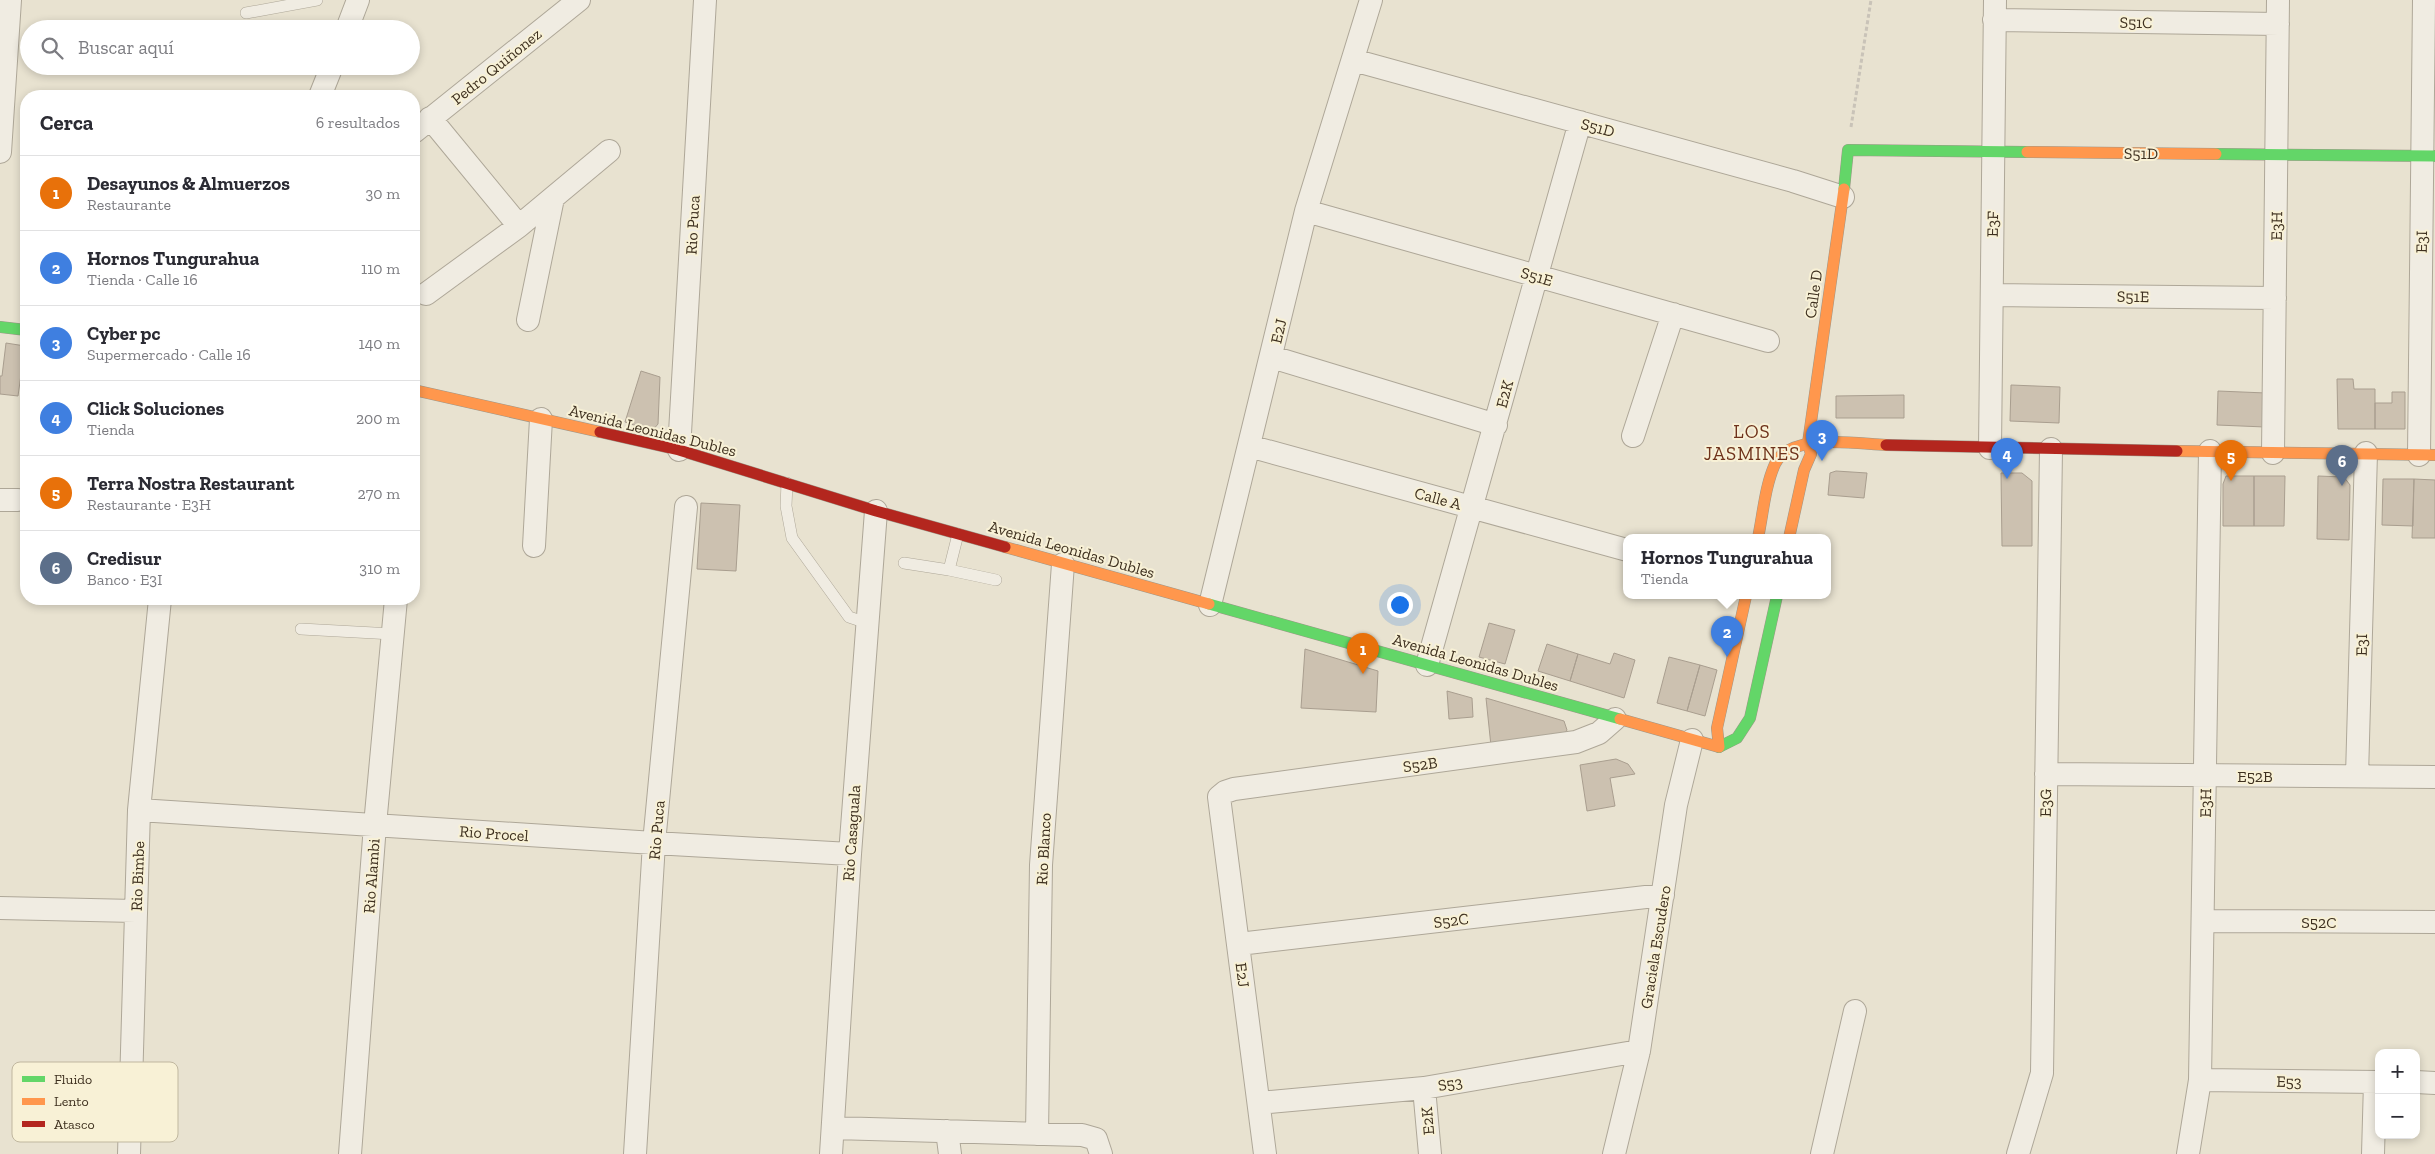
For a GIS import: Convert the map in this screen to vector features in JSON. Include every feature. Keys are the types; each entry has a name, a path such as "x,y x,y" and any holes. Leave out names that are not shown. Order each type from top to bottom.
{"main road":[{"name":"S51D","path":"1848,150 2428,156"},
{"name":"Calle D","path":"1790,534 1801,480 1811,454 1808,443 1848,150"},
{"path":"0,327 20,329"},
{"name":"Avenida Leonidas Dubles","path":"420,391 679,450 876,512 1719,747"},
{"path":"1759,534 1774,465 1781,455 1790,448 1808,443 2427,455"},
{"path":"1745,599 1717,728 1719,747 1738,738 1750,718 1775,599"}],"street":[{"path":"0,152 10,0"},
{"path":"349,20 355,0"},
{"name":"Pedro Quiñonez","path":"422,125 579,0"},
{"name":"Rio Puca","path":"679,450 705,0"},
{"name":"E2J","path":"1210,605 1272,357 1306,211 1371,0"},
{"name":"E3H","path":"2273,452 2278,0"},
{"name":"E3I","path":"2424,0 2428,156 2427,455"},
{"name":"S51C","path":"1995,10 2278,24"},
{"name":"E3F","path":"1990,448 1995,10"},
{"name":"S51D","path":"1353,60 1793,181 1843,197"},
{"path":"322,90 328,75"},
{"name":"E2K","path":"1427,665 1580,122"},
{"path":"422,125 519,226"},
{"path":"426,294 519,226 609,151"},
{"path":"528,320 553,198"},
{"name":"S51E","path":"1306,211 1768,341"},
{"name":"S51E","path":"1992,295 2275,298"},
{"path":"1633,436 1673,314"},
{"path":"1272,357 1496,425"},
{"path":"534,546 540,419"},
{"name":"Calle A","path":"1249,446 1623,549"},
{"name":"E3G","path":"2018,1154 2042,1073 2051,449"},
{"name":"E3H","path":"2188,1154 2200,1080 2210,451"},
{"name":"E3I","path":"2357,776 2366,453"},
{"name":"Rio Puca","path":"635,1154 654,844 686,507"},
{"name":"Rio Casaguala","path":"831,1154 866,619 876,512"},
{"name":"Rio Blanco","path":"1037,1134 1041,865 1063,564"},
{"name":"Rio Bimbe","path":"131,1062 139,810 159,605"},
{"name":"Rio Alambi","path":"350,1154 375,825 395,605"},
{"name":"S52B","path":"1219,797 1234,789 1576,742 1599,733 1615,719"},
{"name":"Graciela Escudero","path":"1614,1154 1639,1052 1676,806 1692,740"},
{"name":"E52B","path":"2046,774 2435,777"},
{"name":"E2J","path":"1219,797 1265,1154"},
{"name":"Rio Procel","path":"139,810 654,844 850,854"},
{"name":"S52C","path":"1239,944 1663,895"},
{"path":"0,908 135,911"},
{"name":"S52C","path":"2203,921 2435,922"},
{"path":"1822,1154 1855,1011"},
{"name":"S53","path":"1259,1103 1424,1088 1639,1052"},
{"name":"E53","path":"2200,1080 2375,1082"},
{"path":"2420,1082 2435,1083"},
{"name":"E2K","path":"1424,1088 1430,1154"},
{"path":"2373,1154 2376,1094"},
{"path":"834,1128 1082,1135 1098,1147"},
{"path":"947,1131 950,1154"}],"lane":[{"path":"246,13 317,0"},
{"path":"788,483 786,506 792,538 848,617 858,620 866,619"},
{"path":"949,570 958,534"},
{"path":"904,563 996,580"},
{"path":"301,629 393,634"}],"path":[{"path":"1848,150 1871,0"}],"building":[{"path":"6,343 20,345 18,396 0,394 0,376 2,376"},
{"path":"641,371 660,377 658,424 652,431 625,422"},
{"path":"2337,379 2353,379 2354,389 2375,389 2375,429 2338,429"},
{"path":"2011,385 2060,387 2059,423 2010,421"},
{"path":"2218,391 2266,393 2265,427 2217,425"},
{"path":"2392,392 2405,392 2405,429 2375,429 2375,403 2392,403"},
{"path":"1904,395 1904,418 1836,418 1836,396"},
{"path":"1836,471 1867,473 1864,498 1828,495 1830,473"},
{"path":"2001,473 2022,473 2032,481 2032,546 2002,546"},
{"path":"2226,476 2254,476 2254,526 2223,526 2223,484"},
{"path":"2254,476 2285,476 2284,526 2254,526"},
{"path":"2318,476 2344,477 2350,485 2349,540 2317,539"},
{"path":"2383,479 2414,479 2413,526 2382,525"},
{"path":"2414,479 2435,480 2435,538 2412,538"},
{"path":"701,503 740,505 736,571 697,569"},
{"path":"1489,623 1515,630 1505,664 1479,657"},
{"path":"1547,644 1578,654 1570,681 1538,671"},
{"path":"1305,649 1378,671 1376,712 1301,708"},
{"path":"1614,653 1635,660 1624,698 1570,681 1578,654 1610,664"},
{"path":"1669,657 1700,665 1687,711 1657,703"},
{"path":"1700,665 1717,670 1705,716 1687,711"},
{"path":"1447,691 1472,698 1473,717 1449,719"},
{"path":"1486,698 1564,721 1567,730 1562,738 1491,746"},
{"path":"1616,759 1628,764 1635,774 1610,778 1615,806 1587,811 1580,765"}],"traffic: fast":[{"path":"1844,189 1848,150 2027,152"},
{"path":"2216,154 2435,156"},
{"path":"0,327 20,329"},
{"path":"1719,747 1737,738 1750,718 1776,599"},
{"path":"1209,604 1620,719"}],"traffic: slow":[{"path":"2027,152 2216,154"},
{"path":"1790,534 1804,470 1811,454 1808,443 1844,189"},
{"path":"420,391 600,432"},
{"path":"1759,534 1769,481 1775,464 1783,454 1795,447 1825,442 1886,445"},
{"path":"2177,451 2435,455"},
{"path":"1005,547 1209,604"},
{"path":"1719,747 1717,728 1745,599"},
{"path":"1620,719 1719,747"}],"traffic: jam":[{"path":"600,432 679,450 876,511 1005,547"},
{"path":"1886,445 2177,451"}],"place":[{"name":"Cyber pc","path":"1822,461"},
{"name":"Click Soluciones","path":"2007,479"},
{"name":"Terra Nostra Restaurant","path":"2231,481"},
{"name":"Credisur","path":"2342,486"},
{"name":"Hornos Tungurahua","path":"1727,657"},
{"name":"Desayunos & Almuerzos","path":"1363,674"}],"district":[{"name":"LOS JASMINES","path":"1752,442"}]}
